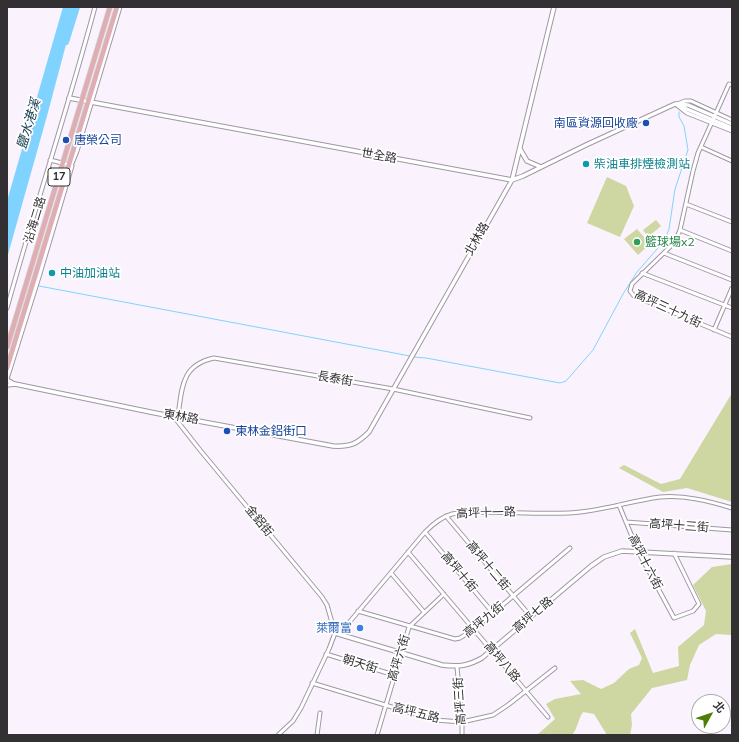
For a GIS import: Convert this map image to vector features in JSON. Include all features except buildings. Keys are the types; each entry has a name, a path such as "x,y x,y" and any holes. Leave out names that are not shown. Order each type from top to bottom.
{"main road":[{"name":"沿海二路","path":"7,347 110,7"},
{"name":"沿海二路","path":"7,368 67,179 117,7"},
{"path":"31,266 38,268"}],"street":[{"name":"沿海二路","path":"7,308 95,7"},
{"name":"沿海二路","path":"70,165 86,122 90,102 120,7"},
{"name":"北林路","path":"348,446 360,440 369,432 512,180 554,7"},
{"name":"高坪三十九街","path":"732,85 729,84 701,147 693,171 680,230 675,242 642,273 632,284 630,291 634,296 732,337"},
{"name":"世全路","path":"69,98 512,180"},
{"path":"512,180 674,104 685,101 700,104 714,118 732,129"},
{"path":"674,104 732,124"},
{"path":"714,118 732,120"},
{"path":"701,147 732,162"},
{"path":"520,148 527,161 541,167"},
{"path":"50,160 70,165"},
{"path":"47,173 67,179"},
{"name":"沿海二路","path":"7,380 67,179"},
{"path":"686,204 732,222"},
{"path":"680,230 732,251"},
{"path":"664,253 732,280"},
{"path":"642,273 732,308"},
{"path":"714,330 732,288"},
{"name":"長泰街","path":"178,416 182,390 187,374 194,366 203,360 214,358 394,389 530,418"},
{"path":"7,380 15,384"},
{"path":"7,385 15,384"},
{"name":"東林路","path":"15,384 333,446 348,446"},
{"name":"金鋁街","path":"173,415 200,450 322,597 327,605 335,632"},
{"name":"高坪十一路","path":"335,632 347,625 432,524 446,516 460,513 485,512 568,513 595,510 662,497 688,498 732,508"},
{"name":"高坪十六街","path":"619,505 638,551 674,618 693,611 699,604 674,553"},
{"name":"高坪十二街","path":"446,516 531,617"},
{"name":"高坪十三街","path":"626,522 732,530"},
{"name":"高坪十街","path":"425,532 493,613"},
{"name":"高坪九街","path":"358,611 409,627 455,639 460,638 474,629 570,548"},
{"name":"高坪七路","path":"335,632 442,665 457,667 476,661 492,650 591,566 604,557 617,552 638,551 732,557"},
{"name":"高坪八路","path":"408,552 548,717"},
{"path":"391,573 424,612"},
{"name":"高坪六街","path":"377,735 400,652 409,627 444,594"},
{"path":"278,735 293,721 301,708 335,632"},
{"name":"朝天街","path":"326,654 394,675"},
{"name":"高坪三街","path":"457,667 462,735"},
{"name":"高坪五路","path":"312,683 435,720 462,722 493,715 527,691 555,668"},
{"path":"317,735 320,713"}],"green space":[{"path":"607,177 626,186 634,206 620,237 587,223"},
{"path":"656,220 661,226 648,237 643,230"},
{"name":"籃球場x2","path":"637,229 650,244 638,255 624,239"},
{"path":"732,393 732,502 687,488 663,492 619,468 624,465 661,484 680,479"},
{"path":"732,564 732,635 716,634 699,645 690,665 687,680 652,688 631,714 632,725 630,735 607,735 594,714 583,712 572,735 537,735 555,719 546,704 555,699 581,694 570,681 583,680 601,689 614,683 629,669 639,665 642,658 630,633 635,629 653,673 679,666 678,647 704,625 706,611 693,585 712,567"}],"water":[{"path":"63,7 76,7 7,258 7,201"}],"waterway":[{"name":"鹽水港溪","path":"66,42 77,7"},
{"path":"413,357 426,358 560,383 566,381 593,350 623,294 637,272 664,241 669,229 675,189 688,150 684,126 679,117 679,112"},
{"path":"39,286 410,356"}],"place":[{"name":"南區資源回收廠","path":"646,123"},
{"name":"唐榮公司","path":"66,140"},
{"name":"柴油車排煙檢測站","path":"586,164"},
{"name":"籃球場x2","path":"637,242"},
{"name":"中油加油站","path":"52,273"},
{"name":"東林金鋁街口","path":"227,431"},
{"name":"萊爾富","path":"360,628"}]}
